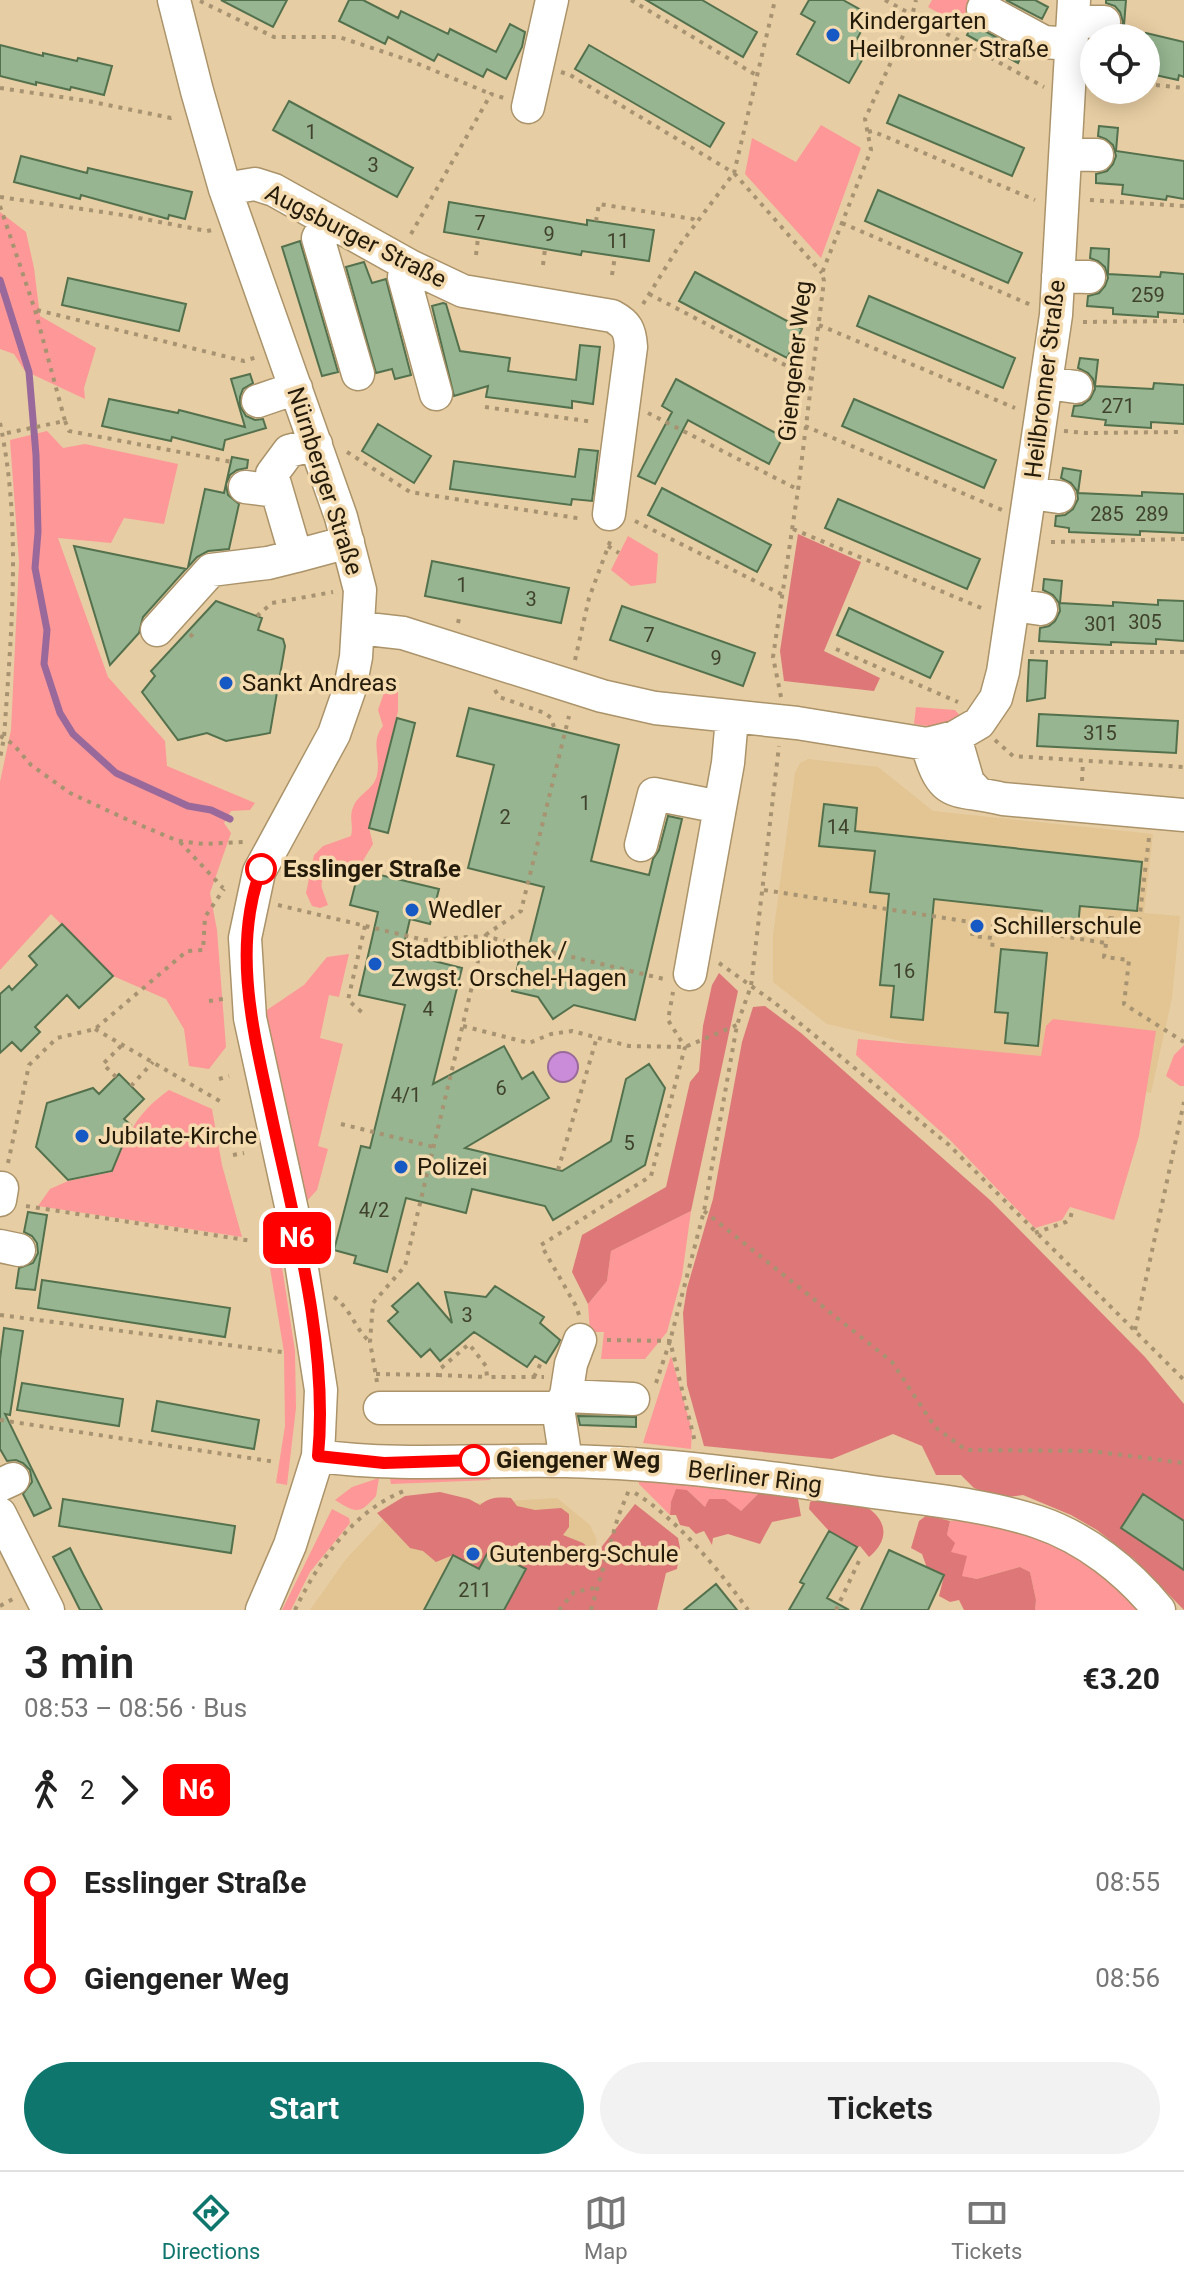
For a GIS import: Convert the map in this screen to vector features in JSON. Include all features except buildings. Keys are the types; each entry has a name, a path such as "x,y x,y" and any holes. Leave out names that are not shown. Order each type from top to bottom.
{"street":[{"name":"Nürnberger Straße","path":"174,0 225,189 319,451 360,590 359,628 350,688 334,734 259,872 250,897 245,938 250,1018 304,1276 321,1390 318,1456 290,1545 262,1610"},
{"path":"528,107 552,0"},
{"path":"983,9 1044,42 1081,22"},
{"name":"Heilbronner Straße","path":"941,740 979,723 1017,666 1032,501 1062,385 1056,315 1074,276 1066,154 1069,89 1081,22"},
{"path":"1066,154 1097,155"},
{"name":"Augsburger Straße","path":"225,189 255,184 274,190 403,262 463,291 612,316 622,322"},
{"path":"328,220 318,238 358,374"},
{"path":"403,262 404,277 436,394"},
{"path":"609,514 631,331 622,322"},
{"path":"258,401 296,388"},
{"path":"296,556 272,474 289,451 319,451"},
{"path":"238,475 277,491"},
{"path":"157,630 211,570 268,563 348,542"},
{"path":"359,628 403,633 630,703 678,712 941,740 978,793 1003,799 1184,815"},
{"path":"690,974 720,807 732,718"},
{"path":"641,845 654,794 720,807"},
{"path":"566,1461 564,1394 580,1340"},
{"path":"380,1408 564,1394 642,1397"},
{"name":"Berliner Ring","path":"318,1456 384,1463 566,1461 693,1469 942,1502 1039,1522 1069,1535 1107,1560 1140,1588 1159,1610"},
{"path":"0,1514 53,1600"}],"path":[{"path":"199,0 274,37 339,37 411,61 528,107"},
{"path":"631,0 756,76"},
{"path":"622,322 638,313 679,246 734,173 775,0"},
{"path":"885,0 1042,87 1069,89"},
{"name":"Giengener Weg","path":"782,702 773,657 798,490 824,281 822,273 871,150 865,119 912,16 916,0"},
{"path":"559,72 570,75 734,173 822,273"},
{"path":"1160,85 1184,88"},
{"path":"0,88 88,101 171,118 181,115"},
{"path":"403,262 491,94"},
{"path":"868,132 872,131 1042,202"},
{"path":"0,197 207,231 216,229"},
{"path":"1076,200 1184,206"},
{"path":"596,221 599,204 693,219 698,223"},
{"path":"0,206 35,310 69,431 238,475"},
{"path":"842,223 1035,307"},
{"path":"476,255 478,238"},
{"path":"543,265 545,249"},
{"path":"612,275 615,256"},
{"path":"649,294 812,379"},
{"path":"35,310 244,361 267,353"},
{"path":"1083,322 1184,321"},
{"path":"819,325 1022,411"},
{"path":"485,407 622,415 636,407 798,490"},
{"path":"2,434 65,421"},
{"path":"0,423 14,561 14,601 0,758"},
{"path":"805,426 1032,501"},
{"path":"1054,430 1086,433 1184,432"},
{"path":"319,451 348,452 410,492 420,495 579,520 609,514 641,522 783,595"},
{"path":"575,661 589,598 615,528 609,514"},
{"path":"793,529 990,612 1022,610"},
{"path":"1045,541 1184,539"},
{"path":"608,546 619,553"},
{"path":"257,616 272,603 344,590"},
{"path":"190,634 197,641"},
{"path":"836,649 960,703"},
{"path":"1017,666 1046,653 1184,652"},
{"path":"380,1408 370,1342 373,1303 405,1266 484,936 521,911 569,716"},
{"path":"989,732 1013,756 1184,767"},
{"path":"642,1397 670,1341 704,1211 737,1025 751,986 780,735"},
{"path":"2,737 13,744 31,765 70,793 178,841 250,897 424,940 484,936 674,982 668,1020 685,1047 651,1176 541,1245 576,1306 581,1327 580,1340 670,1341"},
{"path":"1082,776 1083,761"},
{"path":"1149,832 1139,922 1110,918 1104,957 1129,960 1124,1004 1184,1042"},
{"path":"178,841 204,844 244,842 268,853"},
{"path":"764,890 1106,943"},
{"path":"250,897 205,917 203,950 187,951 95,1029 57,1038 29,1065 6,1198 252,1241"},
{"path":"974,922 972,936 993,938 992,949"},
{"path":"365,926 348,1000 366,1016"},
{"path":"690,974 716,961 949,1145 1184,1380"},
{"path":"209,1001 223,999"},
{"path":"463,1026 529,1043 551,1034 572,1031 629,1046 685,1047 737,1025"},
{"path":"95,1029 223,1103"},
{"path":"558,1170 597,1037"},
{"path":"116,1077 103,1064 122,1045"},
{"path":"131,1086 153,1062"},
{"path":"219,1079 229,1076"},
{"path":"1135,1331 1184,1102"},
{"path":"341,1124 434,1147"},
{"path":"233,1155 244,1153"},
{"path":"1035,1233 1066,1222 1073,1208"},
{"path":"704,1211 892,1362 935,1427 966,1450 1091,1451 1184,1463"},
{"path":"304,1276 344,1304 370,1342"},
{"path":"0,1315 282,1352"},
{"path":"438,1375 440,1369 469,1344 470,1336"},
{"path":"670,1341 695,1436 693,1469"},
{"path":"469,1344 486,1366 487,1377"},
{"path":"534,1377 543,1360"},
{"path":"376,1374 534,1377 564,1394"},
{"path":"0,1420 276,1462"},
{"path":"619,1488 629,1489 654,1506 717,1570 748,1610"},
{"path":"295,1610 318,1569 357,1521 386,1498 415,1489"},
{"path":"591,1610 595,1588 629,1489"},
{"path":"836,1610 859,1561"},
{"path":"559,1610 574,1592 595,1588"}],"shaded area":[{"path":"932,0 979,0 963,27 928,7"},
{"path":"821,125 861,148 821,258 745,174 752,138 796,162"},
{"path":"0,212 26,232 40,316 96,348 84,388 85,399 25,371 14,354 0,349"},
{"path":"47,431 63,448 85,444 178,464 164,524 124,518 111,543 58,538 108,677 165,741 167,766 255,803 250,810 231,811 224,823 231,833 210,893 217,930 226,1047 209,1069 189,1066 184,1029 166,999 113,976 51,914 0,970 0,782 11,730 19,562 10,440"},
{"path":"798,534 861,562 824,651 880,678 874,691 784,681 780,651"},
{"path":"628,536 658,554 656,583 631,586 611,570"},
{"path":"386,687 398,687 398,711 369,828 373,844 358,869 337,865 326,876 322,883 328,905 320,908 312,906 306,893 314,855 323,846 351,836 354,805 375,780 378,768 376,744 383,726 378,710"},
{"path":"916,707 955,710 963,719 940,728 914,724"},
{"name":"Schillerschule","path":"808,759 878,767 933,811 1153,834 1144,913 1180,916 1172,998 1151,1093 1066,1079 827,1024 773,982 773,935 795,773 800,763"},
{"path":"349,954 339,997 329,995 320,1038 343,1044 318,1146 328,1149 317,1190 295,1214 255,1018 304,985 327,957"},
{"path":"719,973 738,991 691,1211 611,1251 607,1281 588,1304 572,1272 582,1235 666,1187 690,1082 699,1071 703,1026 712,985"},
{"path":"765,1006 801,1033 990,1200 1145,1357 1184,1404 1184,1610 1134,1559 1097,1530 1071,1515 1023,1495 999,1498 974,1488 961,1475 936,1475 922,1446 893,1434 832,1459 704,1446 687,1385 683,1313 687,1288 713,1199 742,1042 753,1007"},
{"path":"1053,1019 1156,1031 1139,1136 1114,1220 1070,1207 1062,1220 1035,1228 950,1140 856,1055 858,1039 1041,1056 1046,1026"},
{"path":"1184,1045 1184,1086 1180,1086 1166,1076 1174,1055"},
{"path":"563,1052 574,1056 578,1067 574,1078 563,1082 552,1078 548,1067 552,1056"},
{"path":"169,1090 212,1109 222,1165 242,1237 38,1206 50,1189 68,1181 112,1172 140,1117"},
{"path":"691,1211 682,1276 667,1332 645,1359 601,1359 604,1332 590,1332 588,1304 607,1281 611,1251"},
{"path":"278,1241 295,1351 296,1408 287,1485 276,1483 285,1426 284,1352 266,1244"},
{"path":"671,1356 692,1430 691,1449 643,1443"},
{"path":"482,1472 491,1480 391,1484 390,1478"},
{"path":"379,1478 376,1496 361,1509 353,1509 335,1500 352,1487"},
{"path":"638,1478 762,1490 741,1511 709,1499 706,1508 687,1490 671,1502 670,1515 639,1484"},
{"path":"676,1489 687,1490 705,1507 709,1499 725,1499 741,1511 762,1490 797,1493 801,1516 772,1522 760,1544 728,1534 713,1538 712,1545 704,1531 696,1534 689,1527 680,1525 676,1515 670,1515"},
{"path":"440,1492 480,1505 491,1499 511,1498 517,1506 535,1510 561,1508 569,1514 569,1527 563,1535 583,1543 596,1554 635,1504 678,1538 677,1569 666,1573 657,1610 504,1610 525,1569 489,1550 479,1569 453,1555 436,1562 423,1551 410,1548 377,1513 405,1496"},
{"name":"Gutenberg-Schule","path":"557,1498 590,1525 597,1540 582,1610 310,1610 346,1559 394,1508"},
{"path":"816,1499 851,1500 869,1508 883,1527 877,1549 869,1557 860,1546 853,1550 829,1531 809,1509 810,1502"},
{"path":"332,1509 349,1518 350,1523 310,1572 291,1610 282,1610"},
{"path":"927,1515 950,1521 947,1535 955,1543 951,1552 967,1556 962,1576 977,1579 1020,1567 1030,1572 1035,1610 964,1610 959,1600 950,1602 939,1596 944,1576 927,1568 922,1554 911,1548 919,1521"},
{"path":"966,1520 1036,1535 1088,1562 1142,1610 1035,1610 1030,1572 1020,1567 977,1579 961,1576 950,1552 947,1535 950,1521"}],"waterway":[{"path":"0,280 29,372 36,455 38,532 35,568 47,630 44,664 60,713 73,734 116,773 188,806 211,810 230,819"}],"bus line":[{"name":"N6","path":"261,869 245,938 250,1018 295,1224 318,1363 322,1417 318,1456 384,1463 474,1460"}],"place":[{"name":"Kindergarten Heilbronner Straße","path":"833,35"},
{"name":"Sankt Andreas","path":"226,683"},
{"name":"Esslinger Straße","path":"261,869"},
{"name":"Wedler","path":"412,910"},
{"name":"Schillerschule","path":"977,926"},
{"name":"Stadtbibliothek / Zwgst. Orschel-Hagen","path":"375,964"},
{"name":"Jubilate-Kirche","path":"82,1136"},
{"name":"Polizei","path":"401,1167"},
{"name":"Giengener Weg","path":"474,1460"},
{"name":"Gutenberg-Schule","path":"473,1554"}]}
